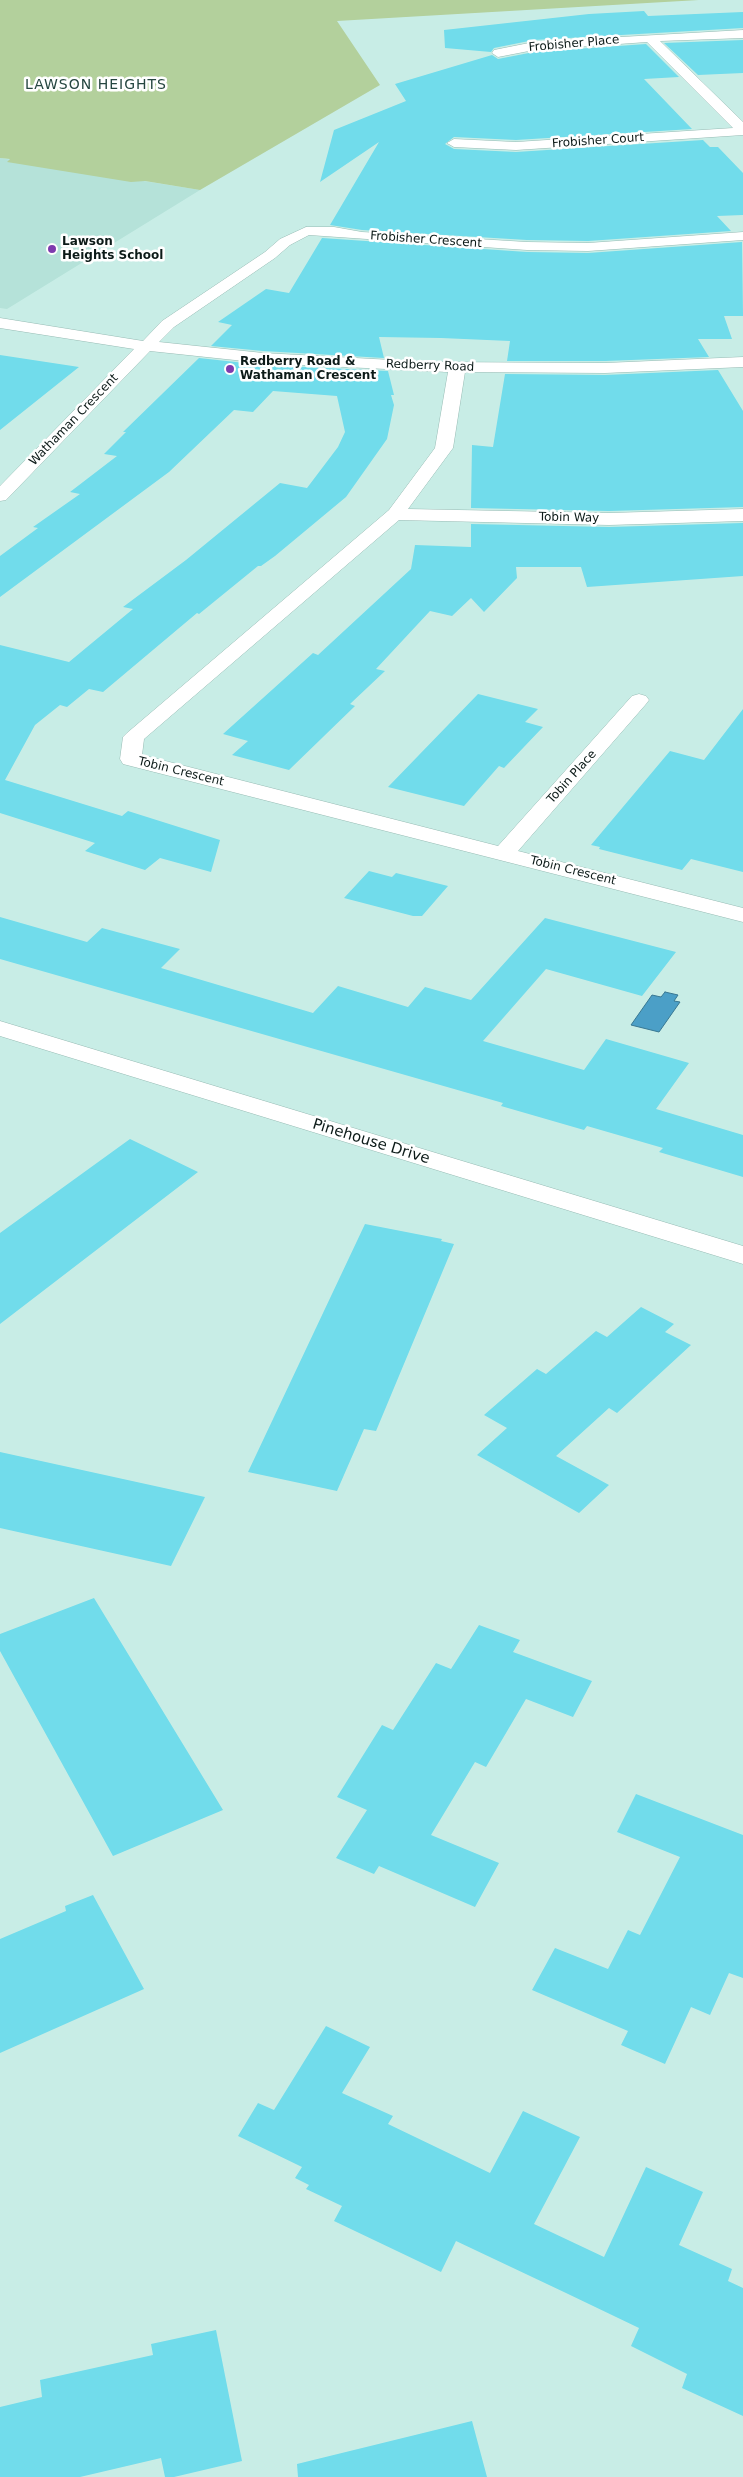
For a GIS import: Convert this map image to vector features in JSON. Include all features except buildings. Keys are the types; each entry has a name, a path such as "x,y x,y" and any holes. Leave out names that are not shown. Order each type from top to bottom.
{"street":[{"path":"650,38 743,34"},
{"path":"650,38 743,130"},
{"name":"Frobisher Place","path":"498,53 534,46 650,38"},
{"name":"Frobisher Court","path":"454,143 516,146 743,130"},
{"name":"Frobisher Crescent","path":"146,346 168,324 270,255 285,242 306,231 334,231 362,236 527,246 588,247 743,236"},
{"name":"Redberry Road","path":"0,323 146,346 263,358 457,368 605,368 743,362"},
{"name":"Wathaman Crescent","path":"2,492 146,346"},
{"name":"Tobin Crescent","path":"457,368 444,448 395,514 134,737 131,759 743,915"},
{"name":"Tobin Way","path":"395,514 609,519 743,515"},
{"name":"Tobin Place","path":"504,853 640,700"},
{"name":"Pinehouse Drive","path":"0,1028 743,1255"}],"shaded area":[{"name":"Lawson Heights School","path":"0,158 200,190 7,309 0,308"}],"green space":[{"path":"0,0 699,0 337,21 380,85 200,190 145,181 131,182 7,162 10,159 0,158"}],"water":[{"path":"665,992 678,995 674,1001 680,1002 659,1032 631,1025 652,995 661,997"}],"place":[{"name":"Lawson Heights School","path":"52,249"},
{"name":"Redberry Road & Wathaman Crescent","path":"230,369"}],"district":[{"name":"LAWSON HEIGHTS","path":"96,85"}]}
